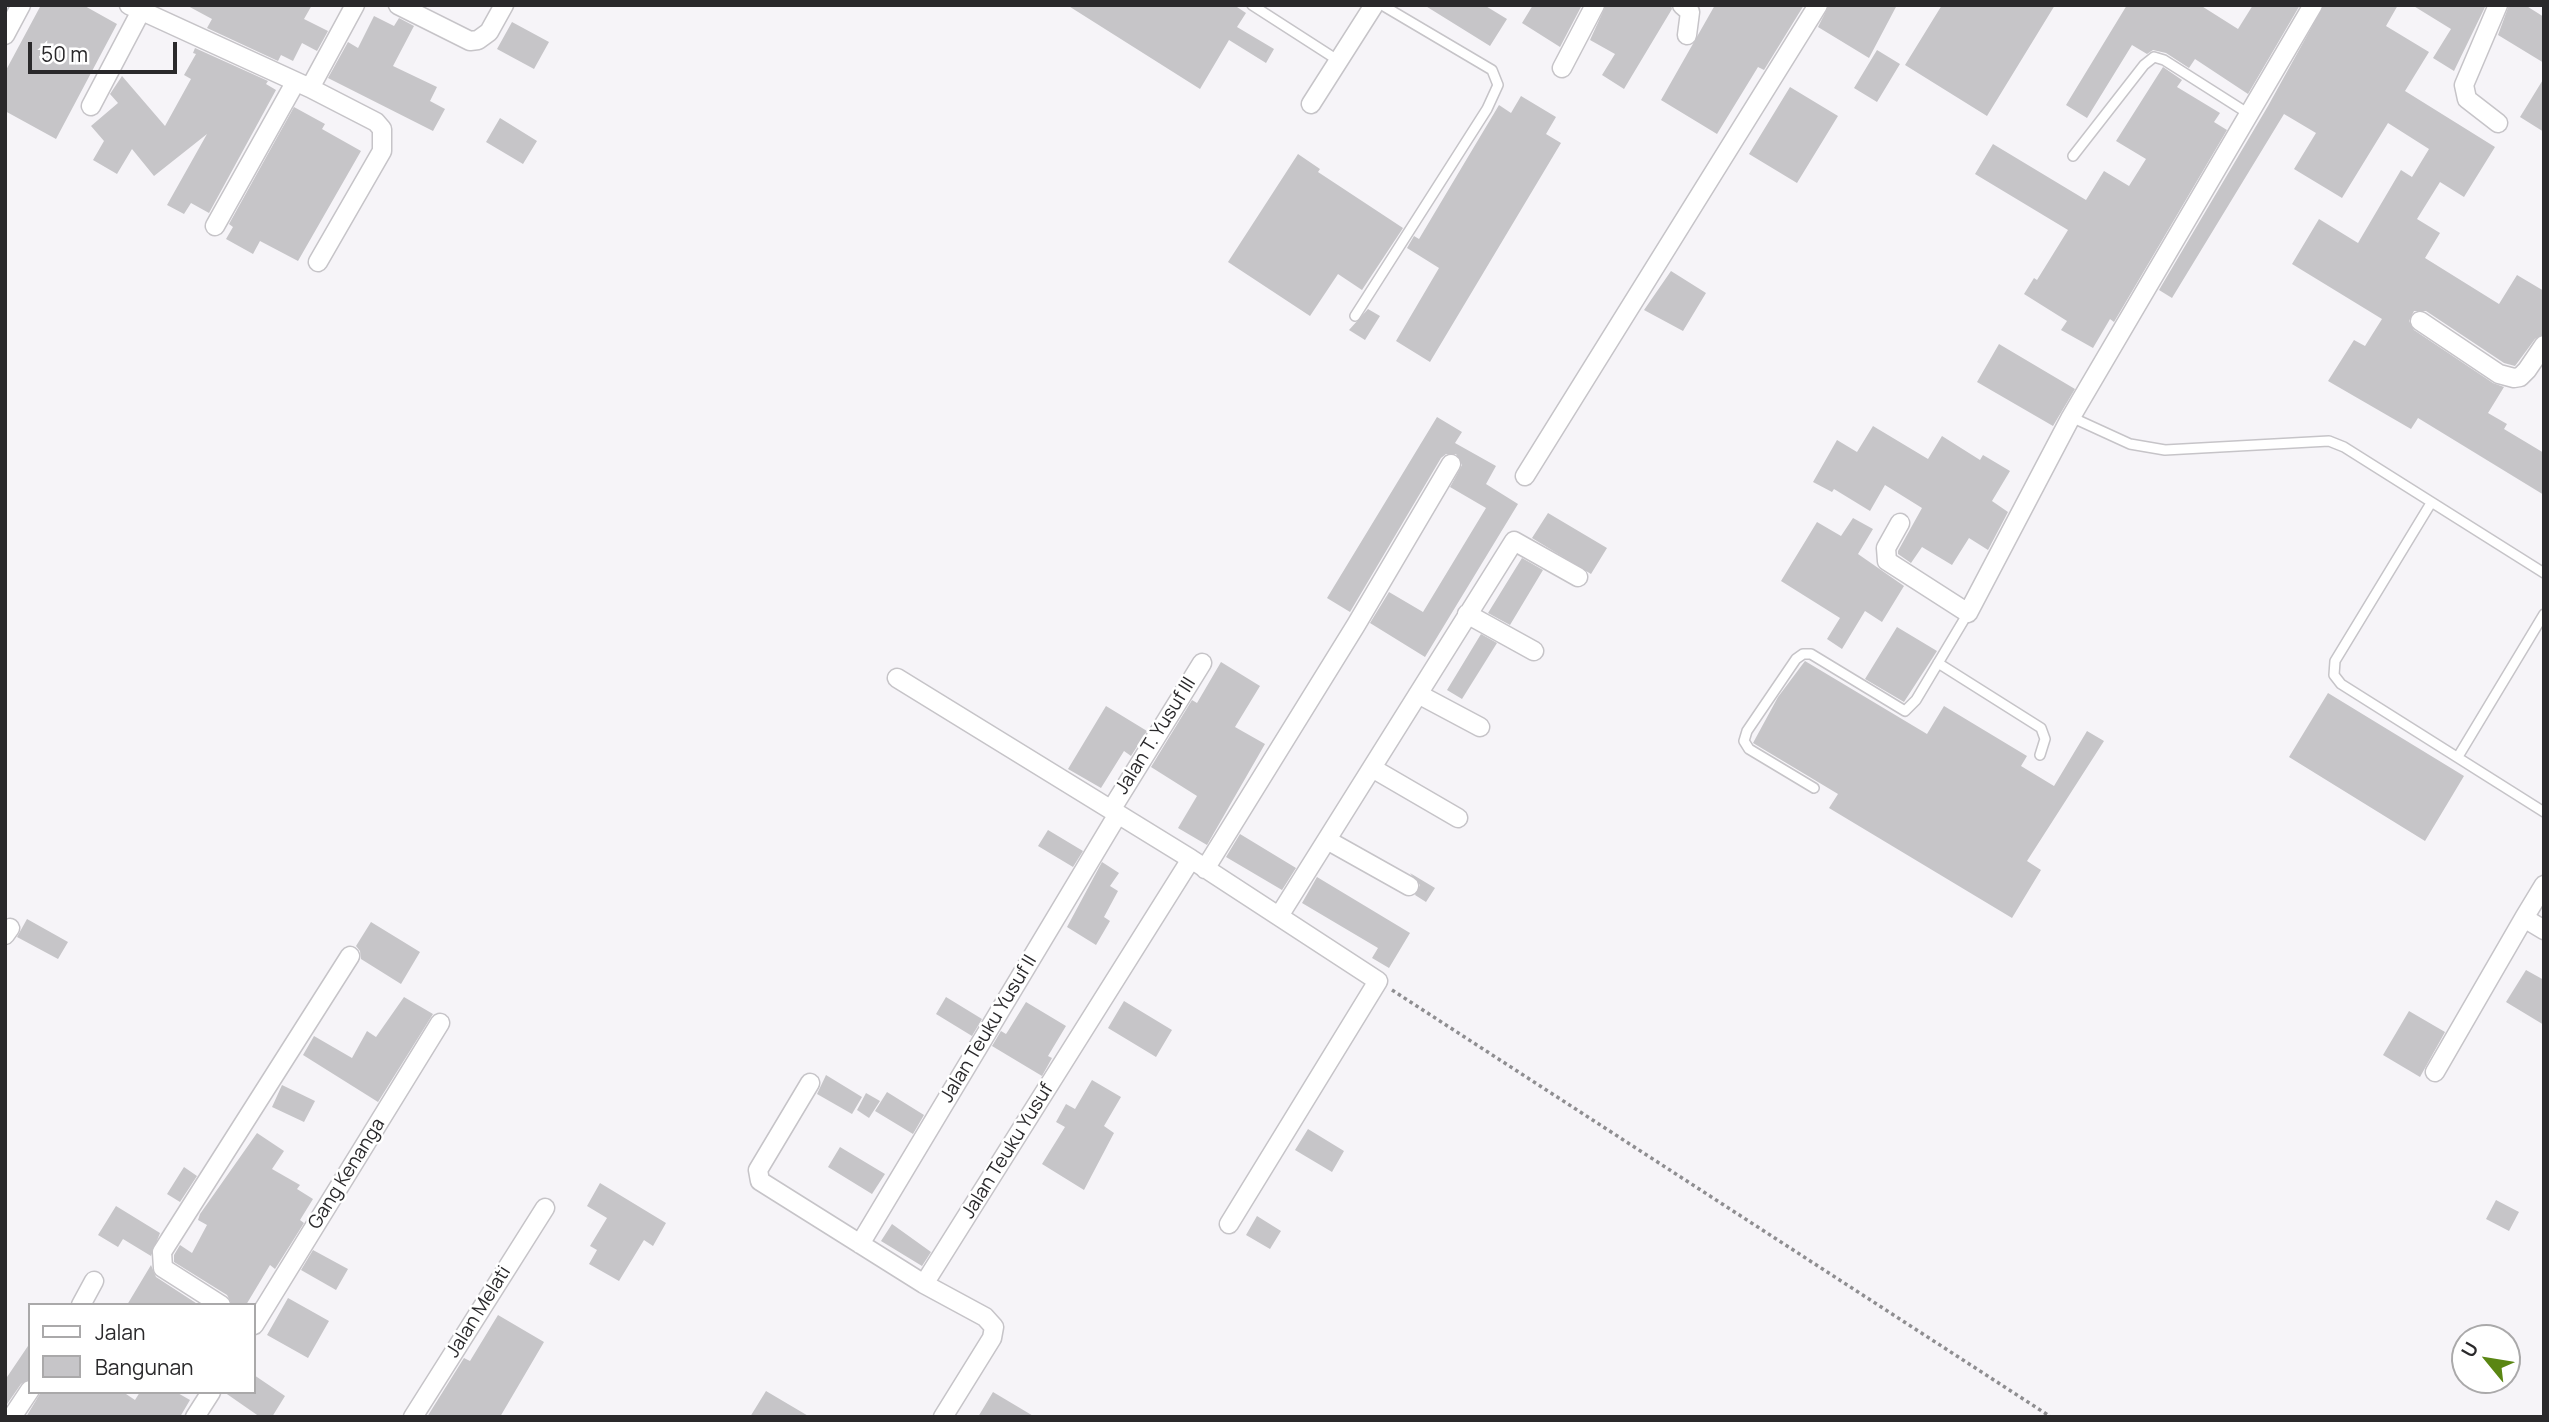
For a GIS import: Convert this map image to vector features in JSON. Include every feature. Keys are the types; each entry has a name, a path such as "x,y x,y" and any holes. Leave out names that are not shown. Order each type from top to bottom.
{"street":[{"path":"5,35 21,5"},
{"path":"215,226 355,5"},
{"path":"398,5 470,41 478,40 489,32 504,5"},
{"path":"1311,104 1374,5"},
{"path":"1562,68 1595,5"},
{"path":"1682,5 1690,12 1687,35"},
{"path":"1525,475 1818,5"},
{"path":"1900,523 1886,548 1887,561 1968,613 2071,417 2313,5"},
{"path":"2498,5 2464,85 2467,99 2498,123"},
{"path":"91,106 135,8 376,122 384,135 382,151 318,262"},
{"path":"2420,321 2499,373 2514,378 2520,377 2544,345"},
{"name":"Jalan Teuku Yusuf","path":"924,1284 1356,625 1451,464"},
{"path":"1279,916 1514,541 1578,578"},
{"path":"1467,614 1534,651"},
{"name":"Jalan T. Yusuf III","path":"1114,812 1202,663"},
{"path":"897,678 1198,864 1378,981 1229,1224"},
{"path":"1418,694 1480,727"},
{"path":"1372,768 1458,818"},
{"name":"Jalan Teuku Yusuf II","path":"860,1244 1114,812"},
{"path":"1326,840 1409,886"},
{"path":"2435,1072 2544,885"},
{"path":"2524,918 2544,930"},
{"path":"218,1303 163,1268 162,1252 350,956"},
{"name":"Gang Kenanga","path":"256,1322 440,1023"},
{"path":"810,1083 758,1170 758,1178 803,1210 924,1284 985,1317 994,1326 992,1338 943,1417"},
{"name":"Jalan Melati","path":"413,1417 545,1208"},
{"path":"83,1303 94,1281"},
{"path":"12,1417 28,1393"},
{"path":"195,1417 210,1394"}],"lane":[{"path":"1252,5 1339,61"},
{"path":"1355,316 1487,109 1497,85 1492,70 1382,5"},
{"path":"2073,156 2144,65 2154,57 2164,60 2249,114"},
{"path":"2071,417 2130,444 2165,450 2329,441 2344,446 2544,573"},
{"path":"2431,503 2335,661 2334,675 2341,684 2459,755 2544,812"},
{"path":"1814,788 1749,750 1745,741 1748,731 1796,659 1803,654 1811,654 1902,711 1911,707 1968,613"},
{"path":"2459,755 2544,614"},
{"path":"1938,663 2041,728 2045,739 2040,755"}],"path":[{"path":"1378,981 2051,1417"}],"building":[{"path":"41,5 83,5 117,24 56,139 5,111 5,72"},
{"path":"186,5 312,5 304,19 328,31 317,51 302,43 293,61 281,55 278,61 207,28 212,19"},
{"path":"1067,5 1234,5 1246,13 1237,27 1274,49 1266,63 1229,40 1200,89"},
{"path":"1424,5 1484,5 1507,19 1490,46"},
{"path":"1533,5 1582,5 1560,47 1522,23"},
{"path":"1606,5 1671,5 1672,9 1624,89 1602,75 1615,54 1590,40"},
{"path":"1715,5 1804,5 1764,70 1758,67 1717,134 1661,100"},
{"path":"1829,5 1897,5 1869,58 1818,27"},
{"path":"1942,5 2055,5 1987,116 1905,65"},
{"path":"2127,5 2200,5 2238,29 2253,5 2300,5 2248,94 2195,59 2189,68 2166,53 2153,50 2147,54 2132,45 2087,118 2066,105"},
{"path":"2324,5 2398,5 2386,26 2429,52 2405,91 2495,147 2464,197 2440,182 2417,219 2440,233 2425,258 2499,304 2517,275 2544,291 2544,334 2535,339 2515,366 2504,363 2426,311 2414,311 2409,321 2414,330 2493,383 2504,387 2488,413 2507,424 2504,429 2544,453 2544,495 2418,418 2411,429 2328,381 2354,340 2365,346 2382,319 2292,264 2319,219 2358,243 2401,170 2412,177 2429,149 2388,123 2342,198 2294,169 2316,133 2284,114 2172,298 2159,290 2268,106"},
{"path":"2412,5 2486,5 2454,71 2433,58 2451,29"},
{"path":"2509,5 2525,5 2544,17 2544,63 2498,35"},
{"path":"374,16 394,26 399,18 414,26 393,66 437,87 430,101 445,109 433,131 328,78 348,42 358,48"},
{"path":"512,22 549,42 534,69 497,49"},
{"path":"195,48 268,81 266,84 276,90 209,213 191,203 184,214 167,205 207,134 154,176 132,149 117,174 93,160 104,141 91,126 118,103 110,94 122,76 165,126 191,79 184,75 196,54 193,53"},
{"path":"1877,50 1900,64 1877,102 1854,88"},
{"path":"2163,67 2182,80 2177,87 2220,113 2214,122 2227,130 2114,322 2110,319 2093,348 2061,330 2067,321 2024,294 2034,278 2037,280 2068,230 1975,174 1993,144 2086,200 2104,171 2129,186 2146,159 2116,141"},
{"path":"2544,78 2544,132 2520,117"},
{"path":"1790,87 1838,116 1797,183 1749,154"},
{"path":"1521,96 1556,117 1546,134 1561,143 1430,362 1396,341 1439,268 1407,248 1414,236 1419,239 1499,105 1511,113"},
{"path":"294,107 325,124 322,129 361,151 298,261 260,241 253,254 226,239 233,227 229,224"},
{"path":"500,118 537,141 523,164 486,142"},
{"path":"1298,154 1320,169 1318,172 1403,228 1362,290 1338,274 1310,316 1228,262"},
{"path":"1671,271 1706,293 1683,331 1644,310"},
{"path":"1368,309 1380,316 1365,340 1349,330"},
{"path":"1999,344 2075,389 2053,426 1977,382"},
{"path":"1437,417 1462,432 1455,443 1496,466 1486,484 1518,504 1425,657 1370,623 1389,592 1423,612 1486,508 1450,487 1462,465 1456,454 1446,454 1441,458 1350,612 1327,598"},
{"path":"1873,426 1928,459 1942,436 1980,460 1983,455 2010,471 1992,501 2008,512 1988,550 1969,538 1952,565 1922,547 1911,563 1898,554 1898,551 1922,508 1885,485 1870,511 1834,489 1832,492 1813,482 1837,440 1857,452"},
{"path":"1548,513 1607,548 1591,574 1532,538"},
{"path":"1853,518 1873,529 1858,554 1904,586 1882,622 1865,611 1842,649 1827,639 1840,618 1781,581 1817,522 1841,536"},
{"path":"1522,558 1543,570 1510,625 1488,613"},
{"path":"1897,627 1937,651 1904,702 1865,679"},
{"path":"1481,634 1497,643 1462,699 1447,690"},
{"path":"1805,661 1927,734 1944,706 2027,756 2021,766 2054,786 2087,731 2104,741 2027,861 2041,870 2012,918 1829,808 1838,794 1753,743 1778,697"},
{"path":"1221,662 1260,686 1235,727 1265,744 1207,845 1178,828 1197,796 1151,767 1192,700 1197,703"},
{"path":"2328,693 2464,776 2425,841 2289,757"},
{"path":"1106,706 1147,731 1131,756 1124,751 1101,788 1068,769"},
{"path":"1048,830 1083,851 1073,867 1038,846"},
{"path":"1240,834 1296,868 1282,890 1226,857"},
{"path":"1102,862 1119,873 1110,886 1118,891 1104,917 1110,921 1096,945 1067,927"},
{"path":"1410,873 1435,888 1426,902 1415,895 1420,885"},
{"path":"1317,877 1410,933 1389,968 1372,958 1378,948 1302,903"},
{"path":"27,919 68,942 58,959 17,937"},
{"path":"371,922 420,952 401,984 361,959 356,946"},
{"path":"2526,970 2544,980 2544,1025 2506,1002"},
{"path":"404,997 433,1014 378,1102 303,1055 314,1036 352,1058 367,1031 376,1037"},
{"path":"946,997 982,1019 972,1036 936,1014"},
{"path":"1124,1001 1172,1030 1156,1057 1108,1028"},
{"path":"1026,1002 1066,1026 1048,1056 1052,1058 1042,1076 992,1046 1001,1031 1006,1034"},
{"path":"2409,1011 2445,1032 2420,1077 2383,1055"},
{"path":"826,1075 862,1097 852,1114 817,1094"},
{"path":"1092,1080 1121,1097 1104,1126 1114,1133 1084,1190 1042,1164 1065,1127 1056,1122 1066,1104 1075,1109"},
{"path":"282,1085 315,1101 304,1122 272,1107"},
{"path":"887,1092 924,1115 913,1134 875,1111"},
{"path":"866,1093 880,1101 869,1118 857,1110"},
{"path":"1308,1129 1344,1151 1332,1172 1295,1150"},
{"path":"257,1133 284,1151 272,1169 300,1185 297,1189 313,1199 300,1220 304,1223 275,1269 270,1265 247,1303 231,1303 227,1295 174,1262 174,1255 180,1245 192,1253 207,1225 198,1220"},
{"path":"840,1147 885,1174 872,1194 828,1167"},
{"path":"184,1167 197,1176 180,1202 167,1194"},
{"path":"600,1183 666,1223 653,1246 644,1240 619,1281 589,1264 597,1250 590,1246 607,1218 587,1206"},
{"path":"2496,1200 2519,1212 2509,1231 2486,1219"},
{"path":"116,1206 160,1233 151,1256 123,1239 118,1247 98,1235"},
{"path":"1257,1216 1281,1231 1270,1249 1246,1235"},
{"path":"892,1224 931,1252 922,1266 881,1241"},
{"path":"313,1250 348,1269 336,1290 301,1270"},
{"path":"151,1265 156,1277 196,1303 128,1303"},
{"path":"288,1298 329,1321 308,1358 267,1335"},
{"path":"498,1315 544,1342 500,1417 427,1417 464,1358 470,1361"},
{"path":"28,1346 28,1380 21,1384 5,1407 5,1380"},
{"path":"256,1376 285,1396 272,1417 260,1417 227,1394 256,1394"},
{"path":"766,1391 810,1417 750,1417"},
{"path":"993,1392 1035,1417 978,1417"},
{"path":"40,1394 126,1394 135,1400 139,1394 180,1394 190,1400 180,1417 26,1417"}]}
